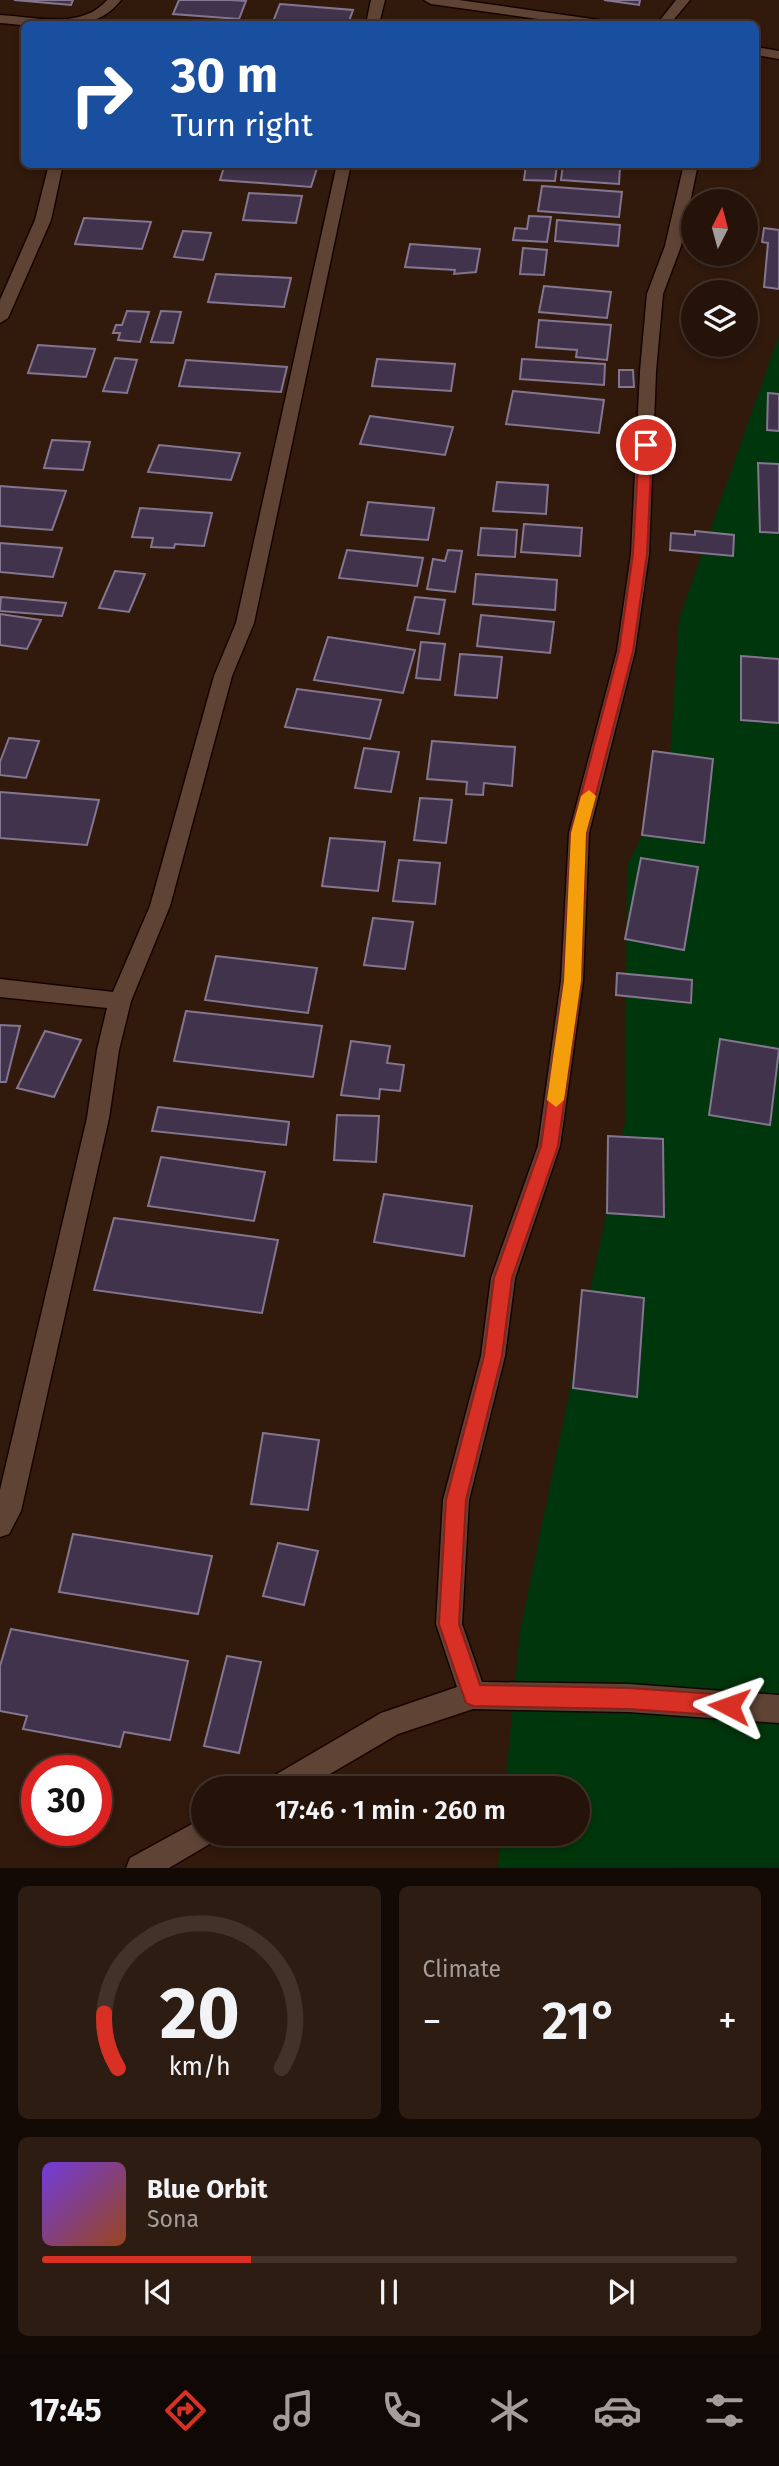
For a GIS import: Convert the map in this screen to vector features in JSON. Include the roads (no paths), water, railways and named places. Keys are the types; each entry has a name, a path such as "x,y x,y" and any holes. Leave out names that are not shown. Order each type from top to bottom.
{"street":[{"path":"97,21 114,0"},
{"path":"374,21 378,0"},
{"path":"431,0 578,21"},
{"path":"666,21 683,0"},
{"path":"0,19 47,21"},
{"path":"759,52 779,55"},
{"path":"0,318 43,220 55,168"},
{"path":"0,1525 8,1511 99,1118 108,1050 120,1001 160,906 223,676 245,623 344,168"},
{"path":"473,1695 449,1624 456,1500 493,1356 503,1278 550,1146 572,981 579,833 626,651 640,554 648,371 655,294 673,246 690,168"},
{"path":"0,988 120,1001"},
{"path":"300,1776 391,1723 473,1695 629,1698 779,1709"},
{"path":"140,1867 191,1839"}]}
